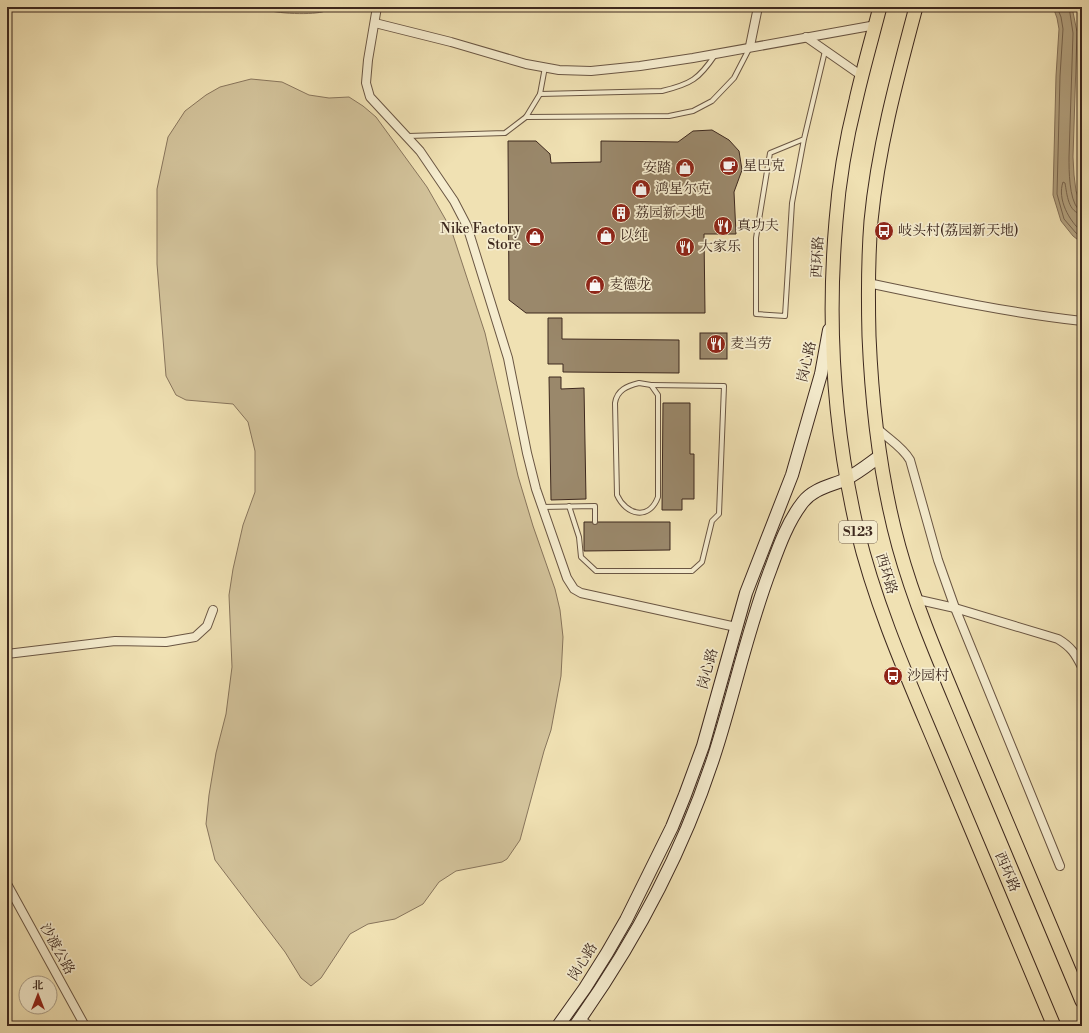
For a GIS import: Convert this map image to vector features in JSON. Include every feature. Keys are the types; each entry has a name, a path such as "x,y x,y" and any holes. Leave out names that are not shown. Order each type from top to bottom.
{"main road":[{"name":"西环路","path":"880,7 849,131 839,193 834,246 832,299 836,392 839,427 847,478 865,558 890,636 1054,1026"},
{"name":"西环路","path":"916,7 890,108 878,167 871,222 868,283 870,362 875,426 880,456 893,523 915,598 937,655 1082,1001"}],"street":[{"path":"377,7 368,60 366,83 370,98 420,151 454,202 469,231 508,358 526,453 542,507 567,578 574,589 581,593 736,627"},
{"path":"750,46 758,7"},
{"path":"375,23 450,42 526,64 559,70 591,70 640,66 876,24"},
{"path":"806,37 862,76"},
{"path":"868,283 1036,316 1082,321"},
{"name":"岗心路","path":"558,1026 585,988 607,953 645,884 672,827 702,746 751,579 792,475 820,374 827,340 832,299"},
{"path":"875,426 885,436 905,451 910,460 938,560 955,608 1060,866"},
{"name":"岗心路","path":"582,1024 596,996 623,954 685,833 716,750 760,597 775,556 792,518 802,503 813,492 847,478 880,456"},
{"path":"915,598 955,608 1058,639 1069,646 1075,653 1082,667"},
{"path":"7,654 115,641 166,642 195,637 207,626 213,610"},
{"name":"沙渡公路","path":"7,884 85,1026"}],"lane":[{"path":"526,117 669,116 693,111 712,101 734,78 750,46"},
{"path":"804,138 770,154 756,238 756,314 785,316 792,203 804,138 825,50"},
{"path":"540,94 662,90 676,88 692,81 704,71 716,53"},
{"path":"406,136 505,133 526,117 540,94 545,68"},
{"path":"569,506 580,537 581,557 596,571 692,570 702,562 712,521 719,514 724,386 651,385 639,383 629,385 621,390 616,397 617,495 620,502 636,513 645,512 652,508 656,504 658,497 658,396 651,385"},
{"path":"542,507 595,506 595,522"}],"shaded area":[{"path":"259,7 334,7 322,12 299,14 272,11"},
{"path":"251,79 282,82 309,95 329,98 349,97 363,106 376,117 427,187 451,229 485,333 518,476 533,526 555,589 560,610 563,637 561,676 551,730 520,840 507,859 502,862 456,871 439,882 423,904 395,919 368,924 350,934 321,978 311,986 301,978 285,952 215,860 206,824 209,795 216,753 226,714 232,667 229,595 243,525 255,492 255,451 248,422 233,404 186,400 176,395 166,376 157,264 157,189 168,137 185,111 206,95 220,87"}],"water":[{"path":"1053,7 1072,7 1077,32 1073,157 1076,191 1082,208 1082,243 1073,236 1061,221 1053,195 1056,76 1059,29"}],"building":[{"name":"荔园新天地","path":"712,130 729,140 739,151 742,170 734,192 736,234 704,234 705,313 526,313 509,300 508,141 536,141 550,154 551,163 601,162 601,141 678,142 693,131"},
{"path":"548,318 562,318 562,339 679,340 679,373 563,372 563,364 548,364"},
{"path":"700,333 727,333 727,359 700,359"},
{"path":"549,377 561,377 561,389 584,388 586,499 551,500"},
{"path":"663,403 690,403 690,454 694,454 694,499 682,499 682,510 662,510"},
{"path":"584,522 670,522 670,550 584,551"}],"place":[{"name":"星巴克","path":"729,166"},
{"name":"安踏","path":"685,168"},
{"name":"鸿星尔克","path":"641,189"},
{"name":"荔园新天地","path":"621,213"},
{"name":"真功夫","path":"723,226"},
{"name":"岐头村(荔园新天地)","path":"884,231"},
{"name":"以纯","path":"606,236"},
{"name":"Nike Factory Store","path":"535,237"},
{"name":"大家乐","path":"685,247"},
{"name":"麦德龙","path":"595,285"},
{"name":"麦当劳","path":"716,344"},
{"name":"沙园村","path":"893,676"}]}
